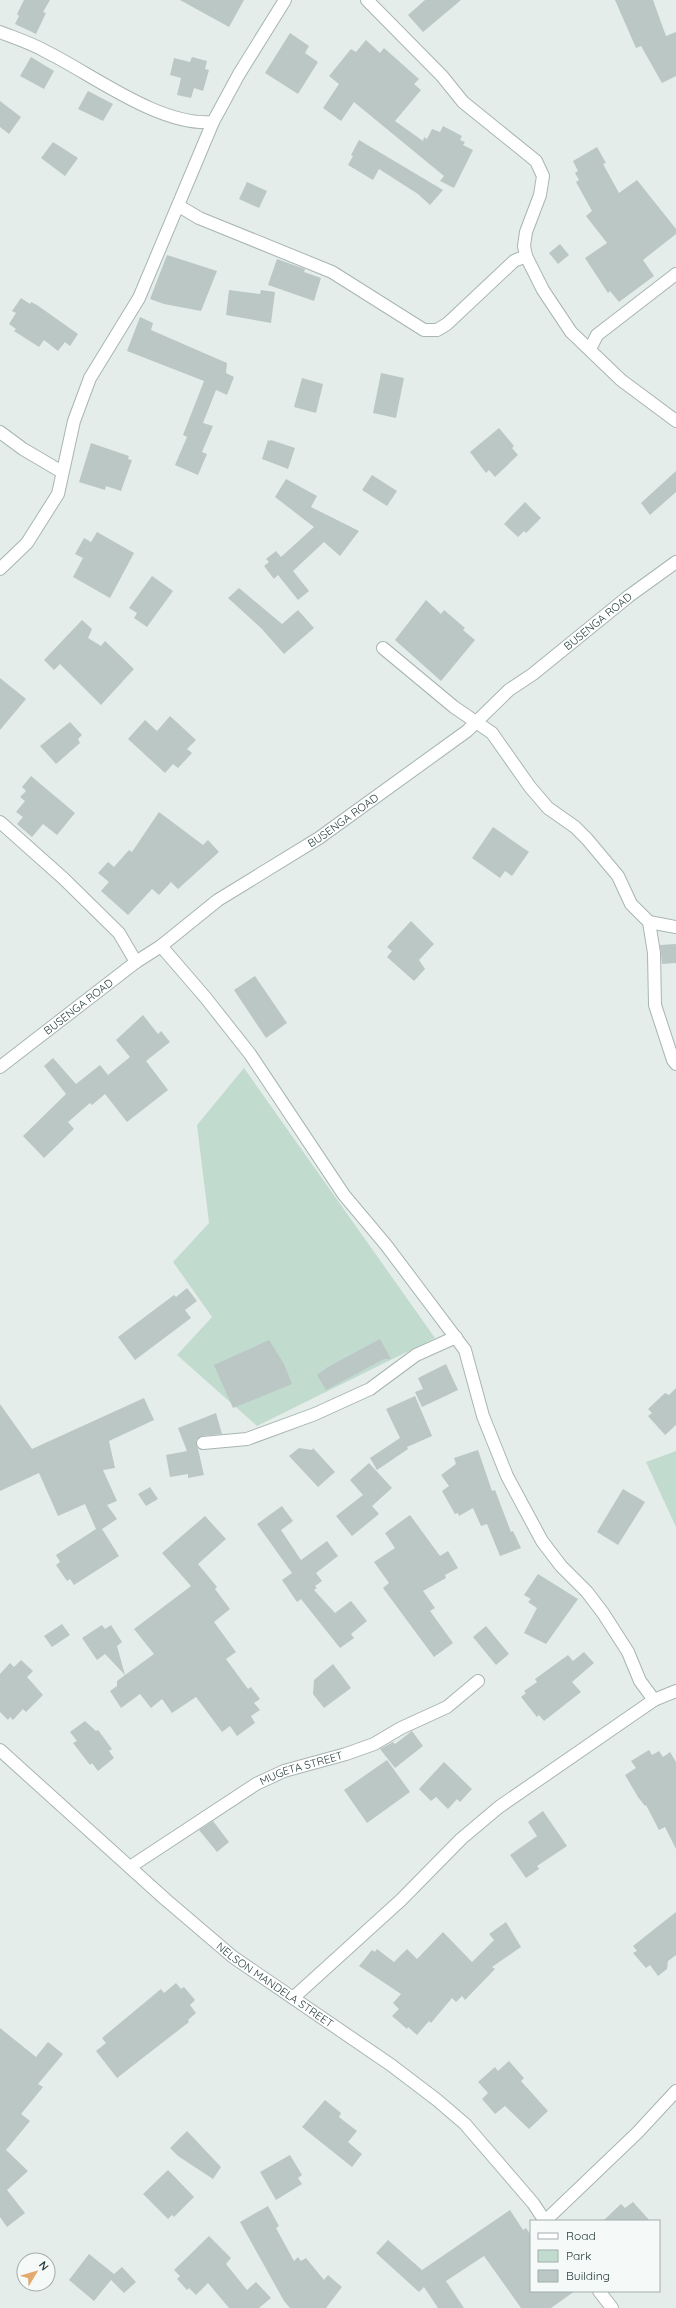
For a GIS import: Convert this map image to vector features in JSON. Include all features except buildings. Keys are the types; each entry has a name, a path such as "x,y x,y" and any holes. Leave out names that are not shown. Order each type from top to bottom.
{"street":[{"path":"0,569 26,543 42,521 58,494 74,421 90,378 139,298 179,206 213,122 239,74 285,0"},
{"path":"368,0 442,76 463,102 536,161 543,176 540,195 526,232 524,246 526,256 543,290 571,332 621,380 676,421"},
{"path":"0,32 44,50 119,92 175,118 197,124 213,122"},
{"path":"179,206 199,218 332,272 424,330 437,330 447,324 514,261 526,256"},
{"path":"590,350 597,335 676,274"},
{"path":"0,432 23,449 62,472"},
{"name":"BUSENGA ROAD","path":"0,1067 136,962 161,946 218,900 319,838 467,730 509,690 533,674 628,596 676,562"},
{"path":"383,648 475,722 492,733 530,787 548,808 575,827 618,876 631,904 649,922 676,927"},
{"path":"0,822 63,878 119,933 136,962"},
{"path":"649,922 654,953 655,1004 673,1060 676,1064"},
{"path":"161,946 205,997 250,1054 344,1195 386,1245 465,1350 483,1416 507,1476 542,1541 561,1566 587,1592 603,1612 628,1652 640,1681 654,1700"},
{"path":"203,1443 247,1439 315,1414 370,1389 416,1355 456,1337"},
{"name":"MUGETA STREET","path":"130,1867 256,1784 284,1771 346,1754 374,1744 401,1728 447,1707 478,1681"},
{"path":"293,1998 395,1905 461,1839 499,1807 654,1700 676,1691"},
{"name":"NELSON MANDELA STREET","path":"0,1750 233,1957 391,2065 465,2124 533,2203 543,2220"},
{"path":"545,2220 637,2133 676,2091"},
{"path":"600,2292 612,2308"}],"green space":[{"path":"244,1068 435,1338 257,1426 177,1355 212,1317 173,1262 209,1223 197,1125"},
{"path":"676,1451 676,1527 646,1462"}]}
